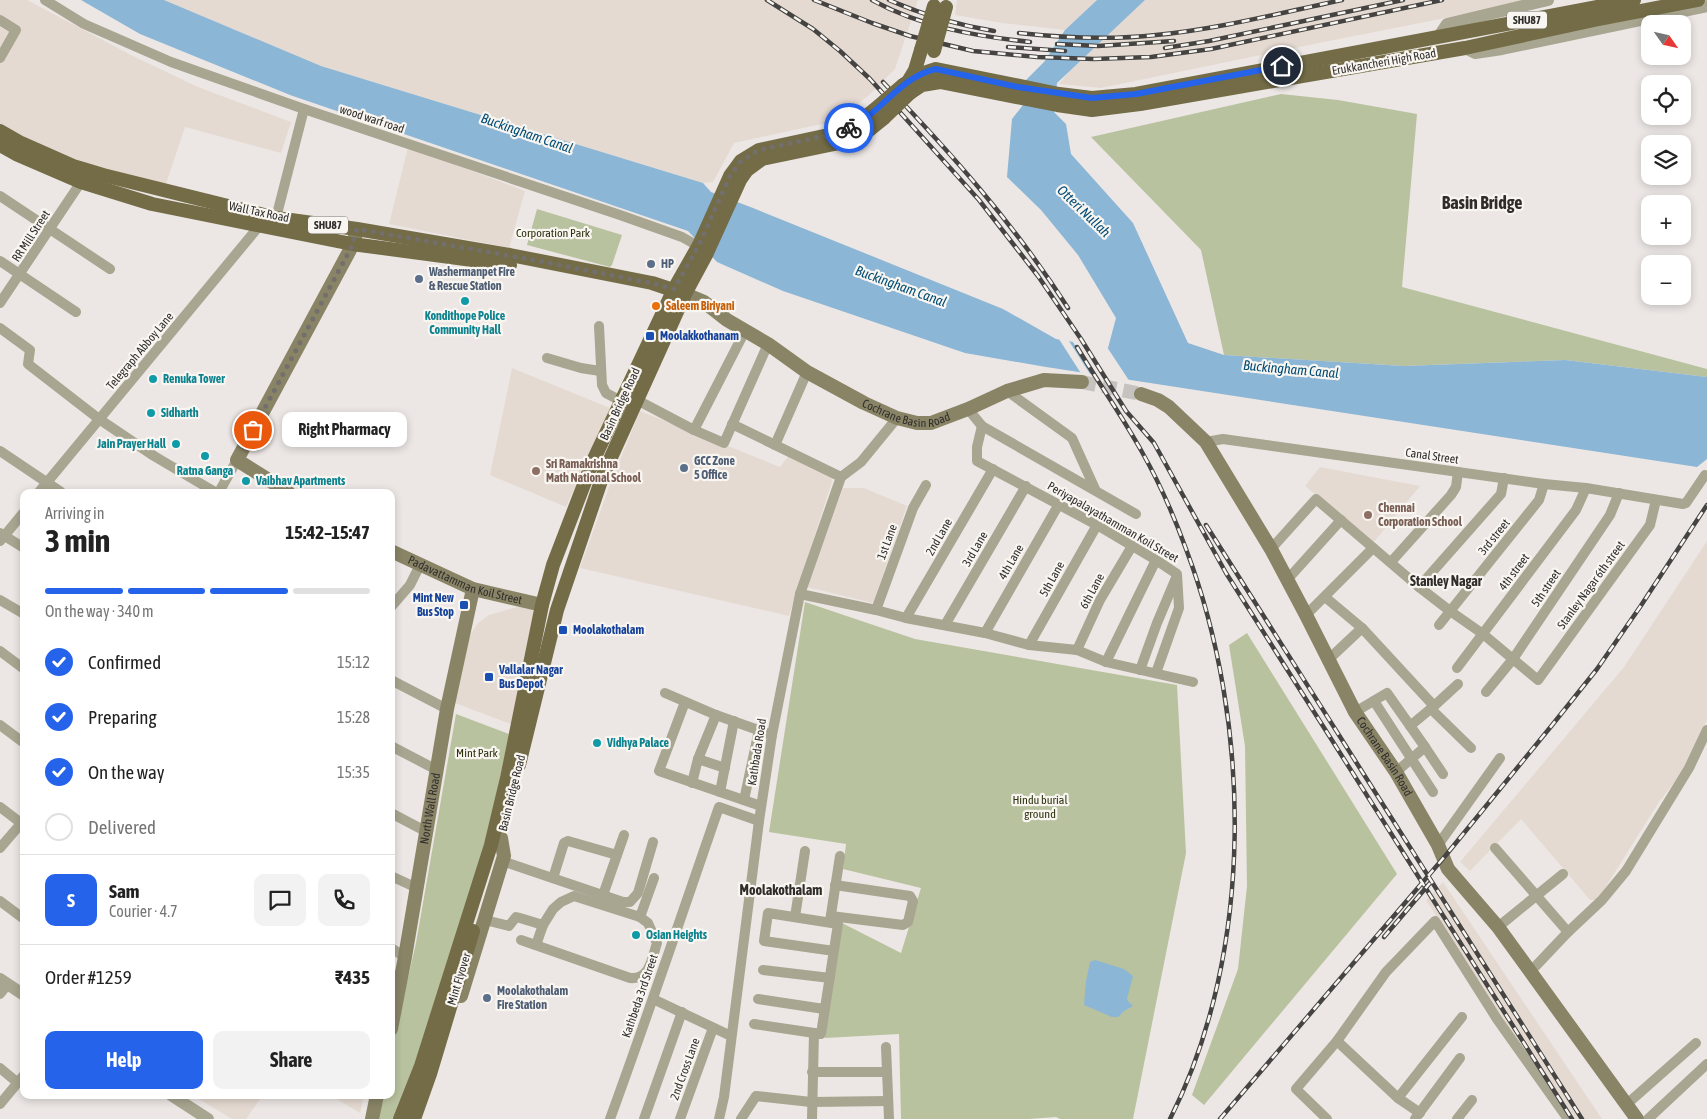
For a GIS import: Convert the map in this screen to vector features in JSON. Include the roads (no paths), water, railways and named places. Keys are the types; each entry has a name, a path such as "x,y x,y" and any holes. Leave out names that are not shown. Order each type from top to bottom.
{"main road":[{"name":"SHU87","path":"1465,48 1594,14 1634,0"},
{"name":"SHU87","path":"1439,36 1698,0"},
{"path":"908,86 927,51 940,3"},
{"name":"Erukkancheri High Road","path":"1058,100 1136,94 1439,36"},
{"name":"Erukkancheri High Road","path":"1058,100 1092,110 1140,104 1465,48"},
{"path":"927,51 936,69"},
{"name":"SHU87","path":"701,249 735,178 762,159 844,142 863,135 879,114 925,72 936,69 1018,92"},
{"name":"SHU87","path":"908,86 940,82 1018,92 1058,100"},
{"name":"Wall Tax Road","path":"0,131 21,143 73,166 276,218 357,229 510,255 652,283 678,296"},
{"name":"Wall Tax Road","path":"0,146 81,182 152,204 352,244 512,265 678,296"},
{"path":"283,489 237,460 352,244 357,229"},
{"path":"678,296 701,249"},
{"name":"Cochrane Basin Road","path":"678,296 704,302 727,320 768,344 807,372 864,403 897,418 917,423 931,423 968,409 1007,390 1044,380 1082,382"},
{"name":"Basin Bridge Road","path":"420,1119 504,856 501,838 557,610 571,565 607,466 637,400 678,296"},
{"name":"Basin Bridge Road","path":"486,861 507,778 542,605 553,565 593,461 621,401 678,296"},
{"name":"Cochrane Basin Road","path":"1141,394 1158,400 1169,407 1206,442 1270,549 1306,614 1355,712 1396,772 1438,845 1448,869 1498,927 1637,1119"},
{"path":"593,461 607,466"},
{"name":"Padavattamman Koil Street","path":"395,553 474,589 542,605"},
{"name":"North Wall Road","path":"395,1008 427,832 446,709 474,589"},
{"name":"Mint Flyover","path":"400,1119 421,1066 485,878 501,838"},
{"name":"Mint Flyover","path":"414,1119 430,1074 485,878 486,861"},
{"path":"372,1119 376,1099"}],"street":[{"name":"wood warf road","path":"45,0 84,24 171,62 304,109 620,215 682,237 701,249"},
{"name":"Erukkancheri High Road","path":"1439,36 1447,24 1548,0"},
{"name":"Erukkancheri High Road","path":"1465,48 1475,53 1502,49 1707,6"},
{"path":"0,20 16,30 0,58"},
{"path":"276,218 304,109"},
{"name":"RR Mill Street","path":"0,303 81,182"},
{"path":"0,196 110,269"},
{"name":"Telegraph Abboy Lane","path":"42,489 260,225"},
{"path":"0,261 76,312"},
{"path":"599,326 602,385 606,393 621,401"},
{"path":"0,328 30,350 28,364 99,419 154,456 210,489"},
{"path":"694,430 745,331"},
{"path":"637,400 694,430 724,443 768,344"},
{"path":"547,358 581,368 600,371"},
{"path":"775,445 807,372"},
{"path":"1007,390 1072,438 1095,489"},
{"path":"968,409 982,426 1136,514"},
{"path":"732,424 841,477 861,462 897,418"},
{"name":"Periyapalayathamman Koil Street","path":"982,426 977,447 977,461 1097,525 1177,574 1179,608 1156,674"},
{"name":"Canal Street","path":"1206,442 1223,439 1686,503 1705,475"},
{"path":"0,451 56,489"},
{"path":"221,489 237,460"},
{"name":"2nd Lane","path":"906,618 993,469"},
{"path":"1391,562 1451,495 1456,488 1458,472"},
{"name":"Kathbada Road","path":"719,1119 724,1097 759,821 772,735 800,594 841,477"},
{"path":"1419,587 1501,494 1504,478"},
{"name":"3rd street","path":"1439,625 1539,500 1544,484"},
{"name":"1st Lane","path":"876,610 913,508 926,485"},
{"name":"3rd Lane","path":"945,625 1026,486"},
{"name":"4th street","path":"1458,668 1576,510 1586,488"},
{"name":"5th street","path":"1486,692 1513,659 1610,515 1619,493"},
{"path":"1270,549 1316,499 1419,587 1483,634 1513,659"},
{"name":"Stanley Nagar 6th street","path":"1513,659 1538,680 1650,525 1656,500"},
{"name":"4th Lane","path":"985,633 1058,504"},
{"path":"20,517 2,537 20,546"},
{"path":"1287,580 1341,520"},
{"name":"5th Lane","path":"1029,645 1097,525"},
{"name":"6th Lane","path":"1077,650 1100,600 1132,546"},
{"path":"1306,614 1373,548"},
{"path":"1106,662 1156,560"},
{"path":"395,599 410,585 420,565"},
{"path":"1140,670 1177,574"},
{"path":"800,594 906,618 985,633 1029,645 1077,650 1106,662 1193,682"},
{"path":"1325,597 1362,628 1471,748"},
{"path":"0,600 20,612"},
{"path":"1328,660 1362,628"},
{"path":"0,651 20,666"},
{"path":"395,682 446,709"},
{"path":"1410,726 1458,684"},
{"path":"665,693 716,715 772,735"},
{"path":"1355,712 1386,693 1443,774"},
{"path":"1374,701 1433,792"},
{"path":"685,702 659,771 761,806"},
{"path":"692,783 698,759 716,715"},
{"path":"720,792 734,721"},
{"path":"0,725 20,740"},
{"path":"744,800 759,730"},
{"path":"1531,971 1602,900 1626,871 1689,768 1707,730"},
{"path":"1396,772 1425,747"},
{"path":"395,748 437,770"},
{"path":"1438,845 1500,758"},
{"path":"698,759 725,768"},
{"path":"0,807 20,821"},
{"name":"Kathbeda 3rd Street","path":"610,1119 720,807 759,821"},
{"path":"395,815 427,832"},
{"path":"0,848 20,824"},
{"path":"603,895 624,835"},
{"path":"553,878 564,843 568,842 617,856"},
{"path":"502,861 623,902 630,902 638,893 653,842"},
{"path":"1495,848 1568,932"},
{"path":"795,918 805,851"},
{"path":"812,1119 812,1072 817,1033 824,1009 834,951 835,885 840,856"},
{"path":"1498,927 1564,874"},
{"path":"395,878 417,888"},
{"path":"640,917 654,878"},
{"path":"834,951 764,941 768,913 795,918 903,925 908,922 913,901 910,896 835,885"},
{"path":"521,940 630,978 638,978 646,973 657,943 648,923 640,917 574,896 561,902 554,909 543,926 536,945"},
{"path":"0,901 20,916"},
{"path":"485,920 508,926 516,918 520,918 543,926"},
{"path":"1327,1119 1296,1089 1337,1041 1386,972 1435,921 1497,1019 1568,1119"},
{"path":"395,951 405,957"},
{"path":"763,970 830,978"},
{"path":"3,986 20,993"},
{"path":"653,999 731,1036"},
{"path":"758,999 824,1009"},
{"path":"644,1119 682,1012"},
{"path":"1398,1098 1462,1017"},
{"path":"754,1024 817,1033"},
{"name":"2nd Cross Lane","path":"680,1119 714,1028"},
{"path":"1337,1041 1417,1116 1460,1058"},
{"path":"1627,1104 1696,1043"},
{"path":"886,1047 889,1119"},
{"path":"1648,1119 1707,1064"},
{"path":"0,1068 20,1078"},
{"path":"812,1072 887,1072"},
{"path":"0,1104 20,1080"},
{"path":"741,1119 756,1096 812,1102 888,1101"},
{"path":"177,1099 208,1119"},
{"path":"1457,1119 1472,1100"}],"water":[{"path":"81,0 164,0 321,66 703,183 711,192 1003,309 1056,339 1108,348 1116,318 1078,255 1041,210 1007,177 1012,119 1023,105 1026,80 1044,62 1065,30 1097,0 1145,0 1057,83 1054,112 1066,124 1071,154 1133,223 1188,343 1224,355 1404,366 1565,360 1707,377 1707,459 1697,467 965,353 783,291 717,262 688,231 290,95 140,34"},
{"path":"1095,960 1124,969 1133,976 1127,999 1133,1006 1118,1017 1112,1017 1084,1005 1090,962"}],"tunnel":[{"path":"1082,382 1141,394"}],"railway":[{"path":"767,0 813,29 870,79 979,200 1038,276 1081,339 1126,411 1154,443 1226,573 1572,1119"},
{"path":"814,0 910,36 973,51 1037,57 1094,59 1151,57 1211,49 1442,0"},
{"path":"872,0 929,24 989,37 1030,42"},
{"path":"889,0 941,19 994,31"},
{"path":"1019,33 1088,38 1156,35 1226,25 1342,0"},
{"path":"1165,48 1209,41 1403,0"},
{"path":"1057,44 1098,46 1174,41"},
{"path":"1008,47 1065,51"},
{"path":"883,82 981,190 1048,277 1068,308"},
{"path":"1077,347 1142,452 1160,487 1186,549 1208,617 1223,688 1232,762 1235,836 1230,911 1218,984 1198,1053 1170,1119"},
{"path":"1220,1119 1446,855 1597,669 1707,505"},
{"path":"1206,525 1582,1119"},
{"path":"1384,937 1430,883"}],"place":[{"name":"HP","path":"651,264"},
{"name":"Washermanpet Fire & Rescue Station","path":"419,279"},
{"name":"Kondithope Police Community Hall","path":"465,301"},
{"name":"Saleem Biriyani","path":"656,306"},
{"name":"Moolakkothanam","path":"650,336"},
{"name":"Renuka Tower","path":"153,379"},
{"name":"Sidharth","path":"151,413"},
{"name":"Right Pharmacy","path":"253,430"},
{"name":"Jain Prayer Hall","path":"176,444"},
{"name":"Ratna Ganga","path":"205,456"},
{"name":"GCC Zone 5 Office","path":"684,468"},
{"name":"Sri Ramakrishna Math National School","path":"536,471"},
{"name":"Vaibhav Apartments","path":"246,481"},
{"name":"Chennai Corporation School","path":"1368,515"},
{"name":"Mint New Bus Stop","path":"464,605"},
{"name":"Moolakothalam","path":"563,630"},
{"name":"Vallalar Nagar Bus Depot","path":"489,677"},
{"name":"Vidhya Palace","path":"597,743"},
{"name":"Osian Heights","path":"636,935"},
{"name":"Moolakothalam Fire Station","path":"487,998"}],"district":[{"name":"Basin Bridge","path":"1482,202"},
{"name":"Stanley Nagar","path":"1446,581"},
{"name":"Moolakothalam","path":"781,890"}],"water label":[{"name":"Buckingham Canal","path":"527,133"},
{"name":"Otteri Nullah","path":"1084,211"},
{"name":"Buckingham Canal","path":"901,286"},
{"name":"Buckingham Canal","path":"1291,369"}],"park label":[{"name":"Corporation Park","path":"553,233"},
{"name":"Mint Park","path":"477,753"},
{"name":"Hindu burial ground","path":"1040,807"}]}
